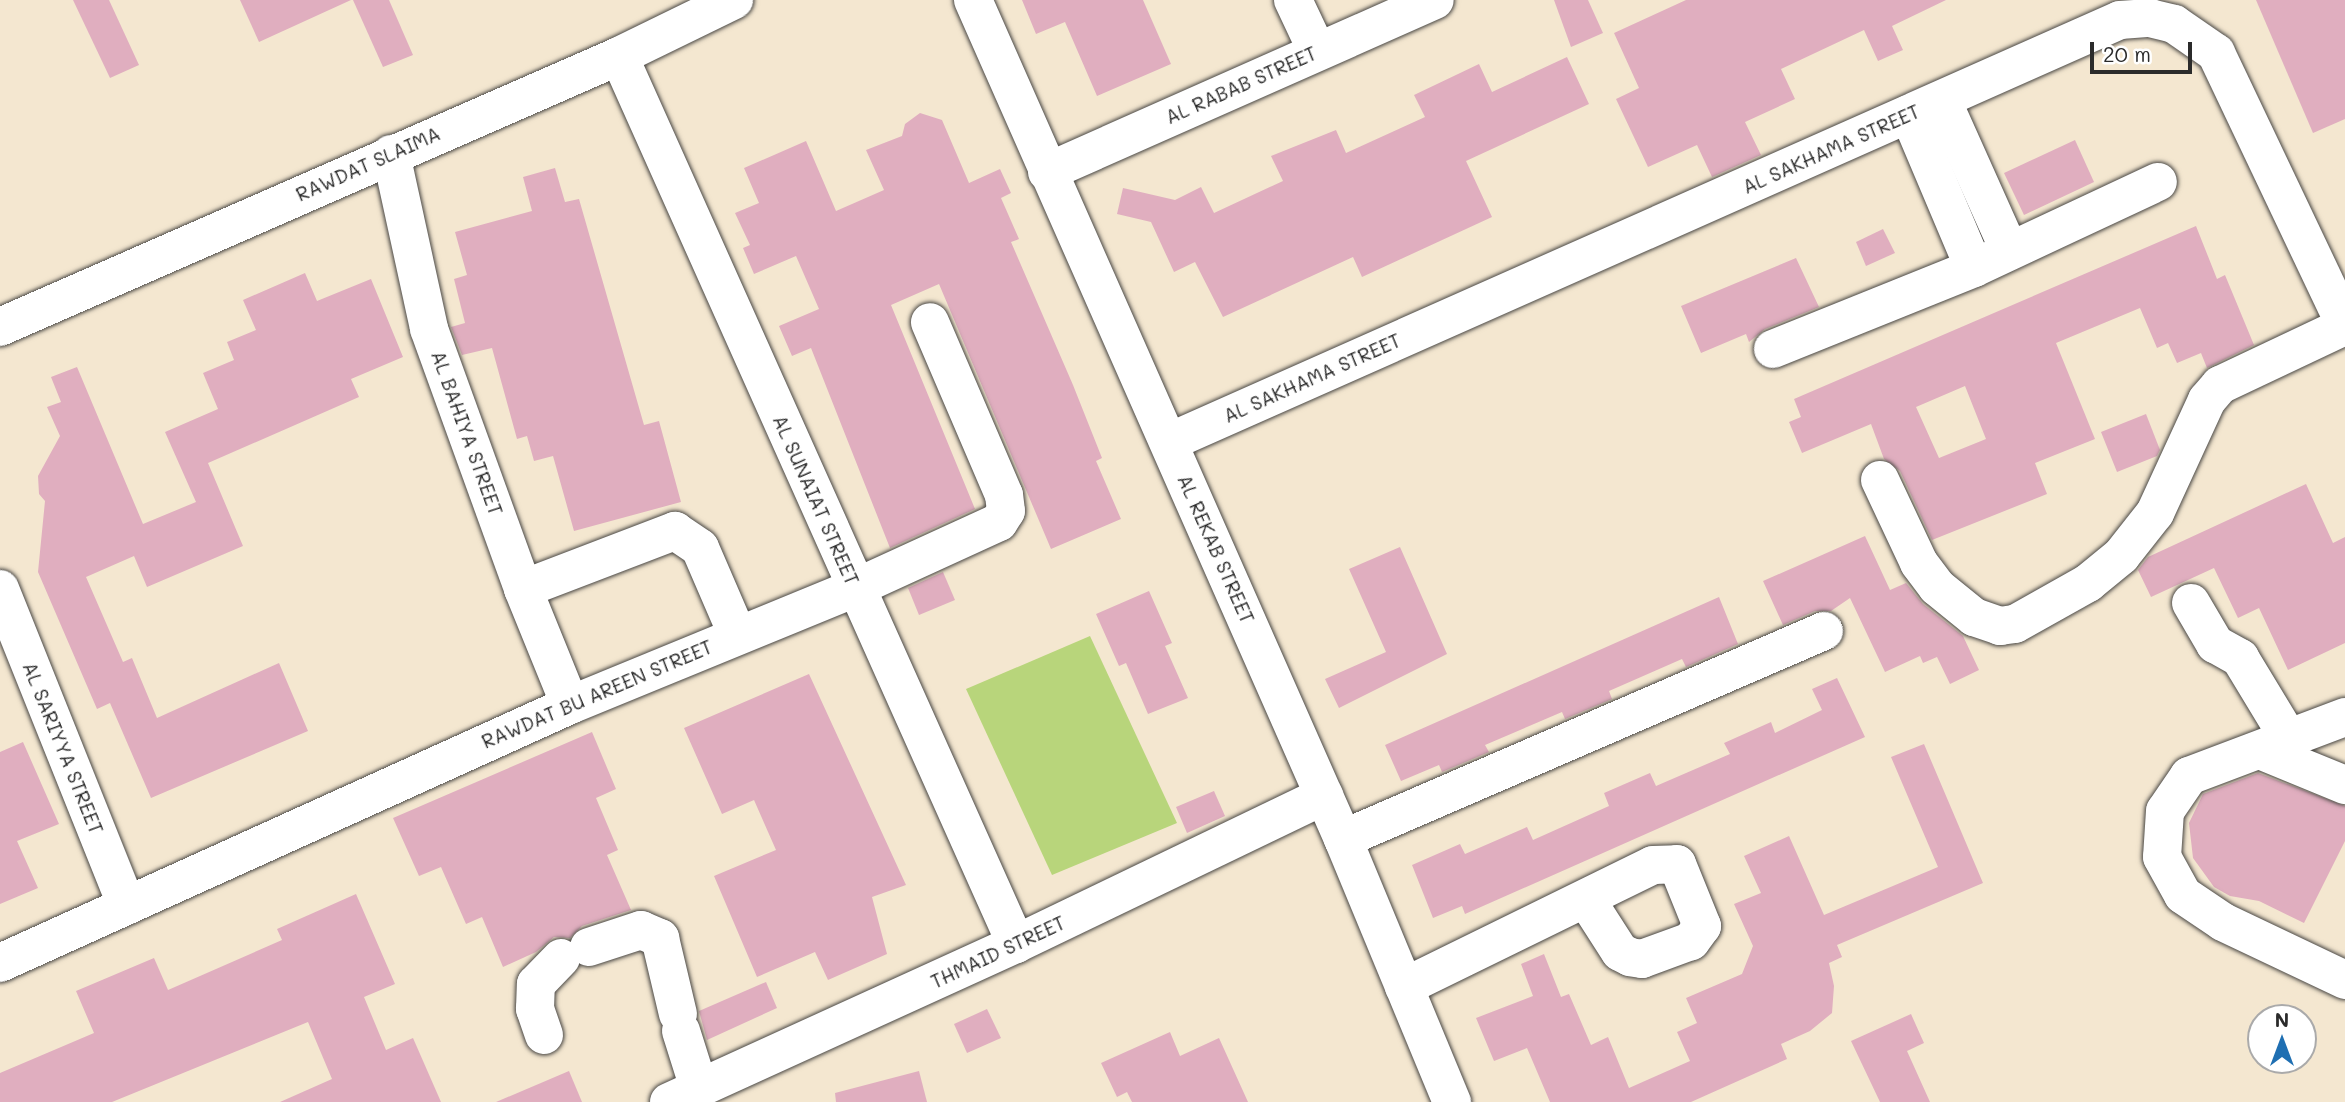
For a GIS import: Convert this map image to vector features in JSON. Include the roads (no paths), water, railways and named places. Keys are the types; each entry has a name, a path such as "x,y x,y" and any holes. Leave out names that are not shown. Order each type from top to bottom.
{"street":[{"name":"RAWDAT SLAIMA","path":"0,327 619,56 734,0"},
{"name":"AL REKAB STREET","path":"973,0 1343,839 1451,1102"},
{"path":"1293,0 1317,51"},
{"name":"AL RABAB STREET","path":"1047,172 1435,0"},
{"name":"AL SAKHAMA STREET","path":"1169,442 2120,20 2150,18 2194,34 2216,53 2343,312"},
{"name":"AL SUNAIAT STREET","path":"619,56 1016,944"},
{"path":"1925,107 2009,250"},
{"path":"1925,107 1974,268"},
{"name":"AL BAHIYA STREET","path":"391,154 425,316 523,589 570,705"},
{"path":"1773,349 1974,268 2158,182"},
{"path":"1880,480 1919,563 1937,587 1974,617 2000,626 2015,624 2088,583 2121,556 2155,513 2207,400 2220,385 2343,312"},
{"name":"RAWDAT BU AREEN STREET","path":"0,963 570,705 737,634 855,588 999,522 1006,511 1004,495 930,322"},
{"path":"523,589 675,531 700,548 737,634"},
{"name":"AL SARIYYA STREET","path":"0,589 127,906"},
{"path":"2191,603 2215,644 2240,658 2276,745 2345,785"},
{"path":"1343,839 1824,631"},
{"path":"2345,717 2276,745 2221,761 2189,776 2165,811 2162,857 2183,895 2223,922 2345,980"},
{"name":"THMAID STREET","path":"684,1095 1016,944 1324,796"},
{"path":"1404,988 1586,899"},
{"path":"544,1035 535,1009 536,984 575,952 641,930 660,937 680,1022 684,1095"}]}
